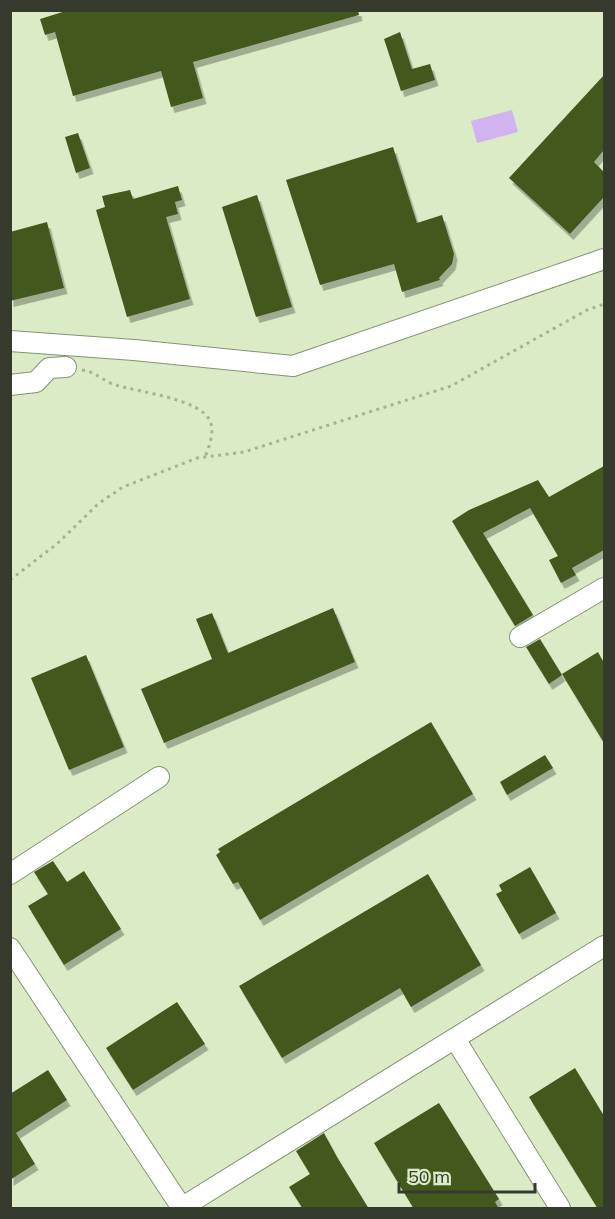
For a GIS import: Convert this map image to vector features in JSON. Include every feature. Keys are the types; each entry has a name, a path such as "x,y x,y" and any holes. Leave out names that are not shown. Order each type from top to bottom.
{"street":[{"path":"10,341 134,350 293,366 604,259"},
{"path":"10,385 36,382 49,368 66,367"},
{"path":"520,637 604,588"},
{"path":"10,874 159,777"},
{"path":"10,948 181,1208 604,946"},
{"path":"455,1039 560,1209"}],"path":[{"path":"10,580 58,543 98,504 123,488 197,458 244,452 451,386 587,310 604,304"},
{"path":"66,367 88,370 112,384 180,400 203,411 211,422 211,442 205,457"}],"shaded area":[{"path":"512,110 518,132 477,143 471,121"}],"building":[{"path":"69,10 358,10 359,15 193,62 203,98 171,107 161,71 73,96 55,32 45,35 40,19"},
{"path":"400,32 412,69 430,64 435,80 401,91 384,39"},
{"path":"604,75 604,150 594,162 604,172 604,197 570,234 509,178"},
{"path":"78,133 90,168 76,173 65,137"},
{"path":"393,147 417,223 442,215 454,254 452,264 439,278 440,280 402,292 394,264 320,285 286,180"},
{"path":"178,186 182,200 175,202 178,214 166,217 190,299 127,317 96,210 105,207 102,196 130,190 133,199"},
{"path":"257,195 292,307 256,317 222,207"},
{"path":"47,222 64,288 10,301 10,232"},
{"path":"604,466 604,550 572,568 576,575 561,583 549,560 558,556 530,508 483,533 533,615 515,626 452,521 469,510 538,480 549,497"},
{"path":"333,608 355,662 164,743 141,689 212,659 196,619 212,613 228,653"},
{"path":"540,639 562,675 549,684 526,647"},
{"path":"598,652 604,663 604,743 562,674"},
{"path":"86,655 124,747 69,770 31,678"},
{"path":"431,722 473,794 260,920 238,882 233,884 216,855 220,852 218,849"},
{"path":"545,755 553,768 507,795 500,782"},
{"path":"53,861 67,882 84,871 121,929 64,965 28,906 48,894 34,872"},
{"path":"530,867 556,913 519,934 496,894 502,891 499,885"},
{"path":"428,874 481,965 411,1007 400,988 282,1058 239,986"},
{"path":"177,1002 205,1044 133,1090 106,1048"},
{"path":"575,1068 604,1116 604,1209 598,1209 529,1097"},
{"path":"48,1070 67,1100 16,1133 35,1164 10,1180 10,1094"},
{"path":"439,1103 499,1199 495,1202 499,1209 414,1209 374,1143"},
{"path":"324,1133 369,1209 303,1209 289,1187 310,1174 296,1151"}]}
